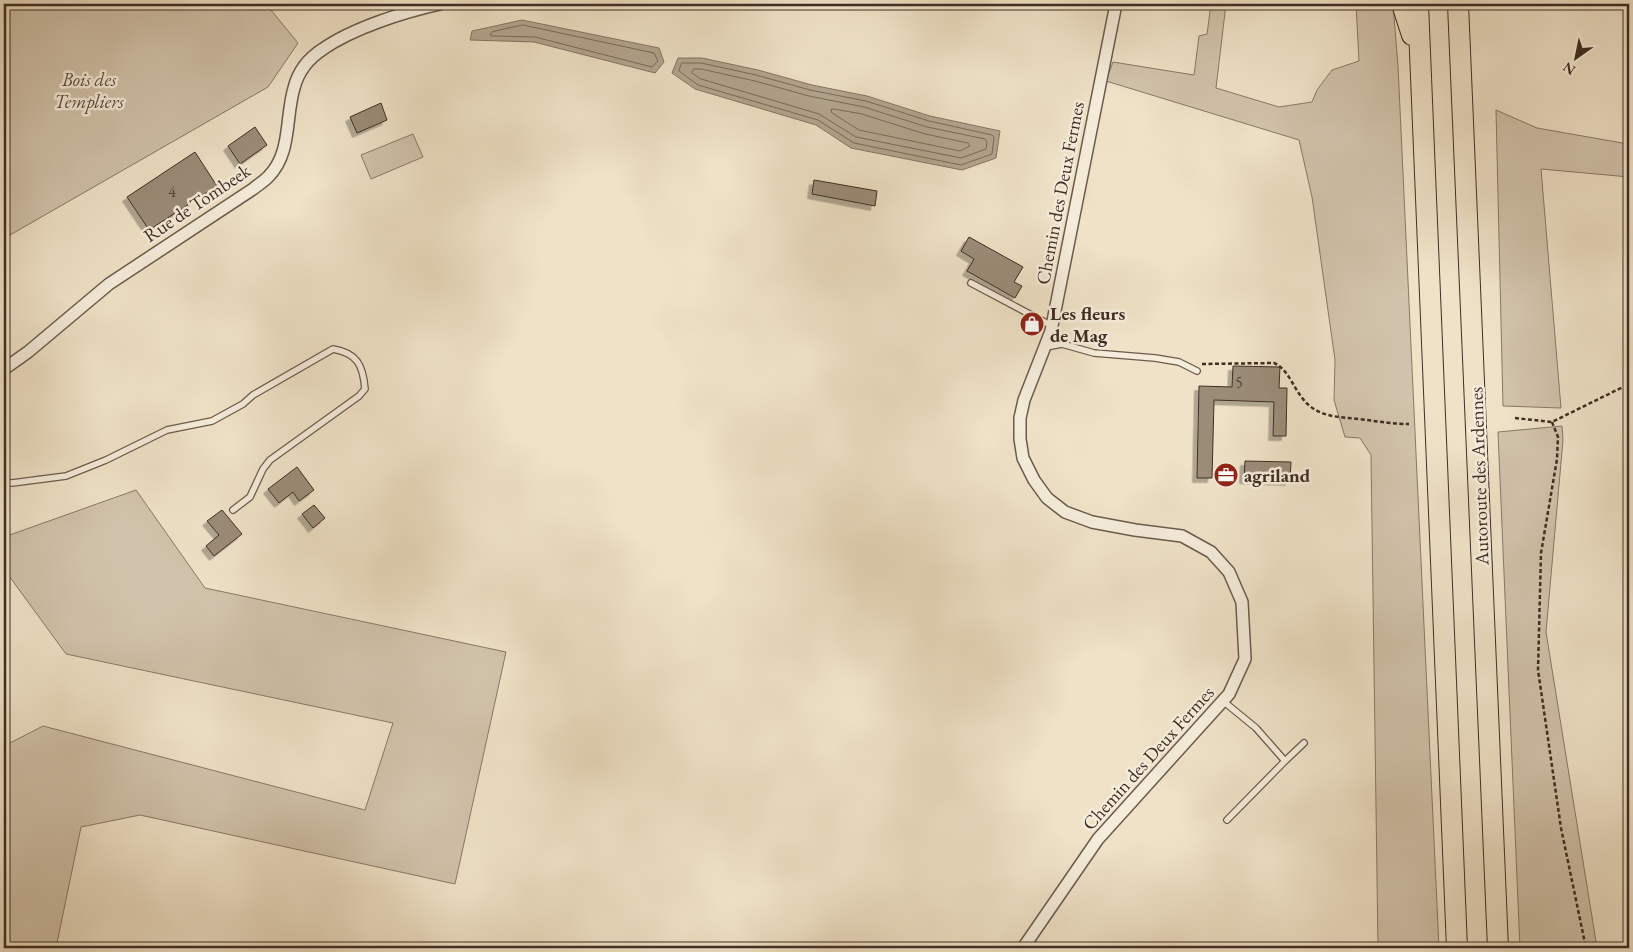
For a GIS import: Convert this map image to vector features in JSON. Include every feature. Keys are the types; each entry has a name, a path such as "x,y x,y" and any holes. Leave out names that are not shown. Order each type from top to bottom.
{"highway":[{"path":"1402,4 1420,64"},
{"path":"1418,4 1457,948"},
{"name":"Autoroute des Ardennes","path":"1458,4 1498,948"}],"street":[{"name":"Rue de Tombeek","path":"4,370 109,284 253,189 268,177 280,160 286,143 289,108 294,86 304,66 322,49 389,18 433,4"},
{"name":"Chemin des Deux Fermes","path":"1023,948 1098,839 1229,694 1245,659 1242,602 1229,572 1211,552 1182,536 1092,522 1065,512 1047,498 1034,480 1023,458 1020,439 1020,418 1024,400 1052,326 1116,4"}],"lane":[{"path":"971,283 1052,326"},
{"path":"1045,347 1062,344 1094,353 1156,358 1179,362 1197,371"},
{"path":"4,482 12,483 66,476 106,460 167,430 212,421 332,349 348,353 358,361 364,377 365,388 360,396 270,460 262,469 250,497 234,510"},
{"path":"1223,701 1256,728 1285,761"},
{"path":"1228,820 1304,743"}],"path":[{"path":"1216,365 1274,363 1284,369 1304,400 1322,414 1387,424 1409,424"},
{"path":"1515,418 1552,422 1629,384"},
{"path":"1552,422 1558,436 1557,459 1541,553 1538,670 1561,828 1586,948"}],"green space":[{"name":"Bois des Templiers","path":"4,4 266,4 298,43 268,87 10,235 4,191"},
{"path":"1211,4 1226,4 1216,88 1279,107 1312,102 1317,90 1332,70 1359,61 1356,4 1393,4 1398,66 1439,948 1378,948 1371,455 1360,438 1345,437 1334,400 1335,360 1312,197 1299,140 1106,81 1113,62 1194,75 1199,36 1207,34"},
{"path":"1629,109 1629,177 1541,169 1561,408 1503,406 1496,110 1537,128 1628,144"},
{"path":"413,134 423,157 371,179 361,155"},
{"path":"1562,426 1563,440 1546,632 1597,948 1520,948 1498,432"},
{"path":"136,490 205,588 506,652 455,884 140,815 81,827 56,948 4,948 4,746 43,726 365,810 393,723 66,654 4,569 4,537"}],"water":[{"path":"522,20 659,48 664,62 655,73 534,42 470,40 472,31"},
{"path":"678,58 702,58 758,70 812,85 867,96 930,116 1000,131 996,158 962,170 851,148 816,125 695,89 672,73"}],"building":[{"path":"381,103 387,120 357,133 350,117"},
{"path":"255,127 267,145 240,164 228,146"},
{"path":"195,152 217,186 149,230 127,197"},
{"path":"814,180 877,191 875,206 812,194"},
{"path":"969,237 1023,267 1014,282 1022,286 1015,298 967,271 974,259 961,251"},
{"path":"1233,366 1280,367 1279,388 1287,388 1286,436 1273,436 1274,402 1214,400 1212,478 1197,478 1199,386 1232,387"},
{"path":"1245,461 1291,462 1290,481 1244,479"},
{"path":"297,467 314,490 299,501 293,492 279,503 268,489"},
{"path":"314,505 325,518 313,528 302,514"},
{"path":"222,510 242,534 214,556 206,546 219,535 207,521"}],"place":[{"name":"Les fleurs de Mag","path":"1032,324"},
{"name":"agriland","path":"1226,475"}]}
